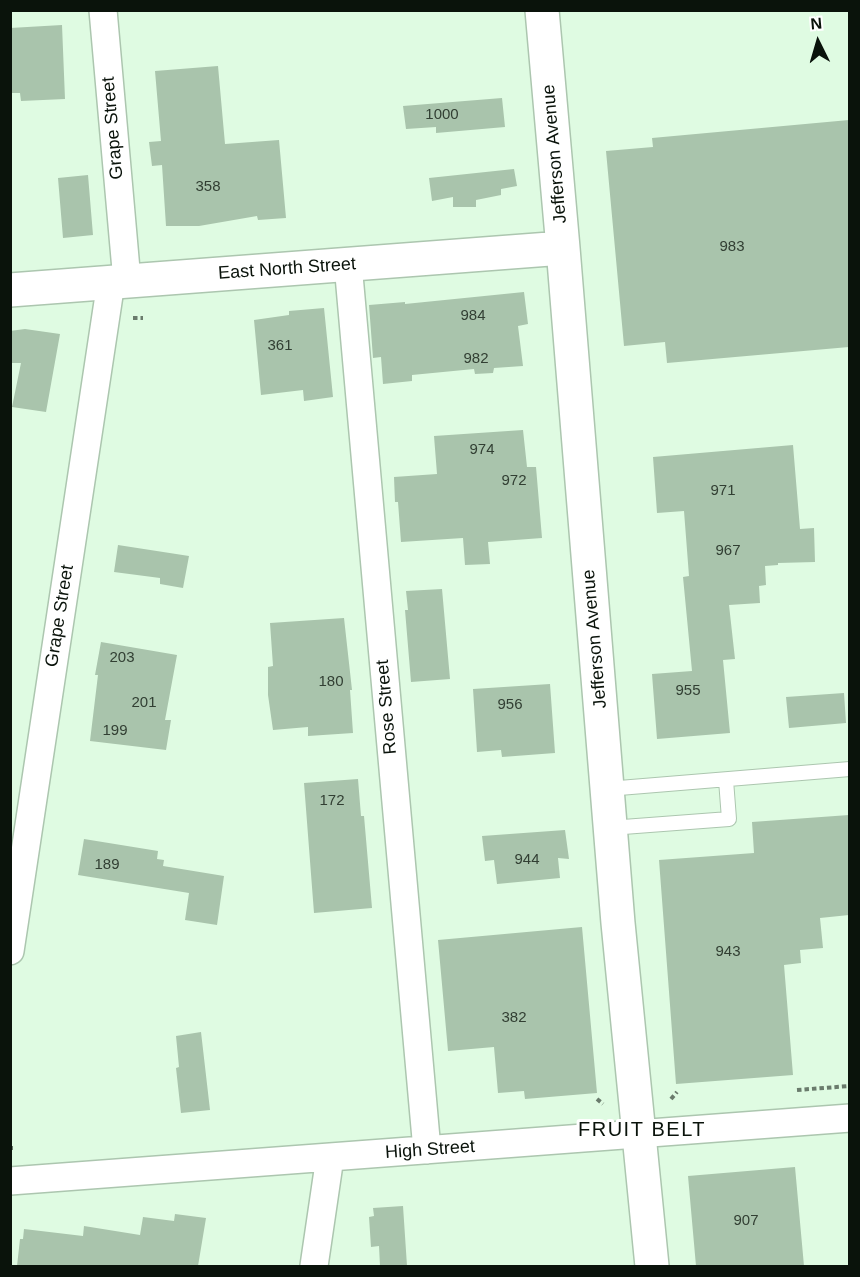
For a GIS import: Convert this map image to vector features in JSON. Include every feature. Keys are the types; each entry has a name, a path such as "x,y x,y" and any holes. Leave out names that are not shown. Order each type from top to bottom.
{"street":[{"name":"Grape Street","path":"10,951 119,282 103,10"},
{"name":"Jefferson Avenue","path":"542,10 610,828 652,1266"},
{"name":"East North Street","path":"10,290 563,248"},
{"name":"Rose Street","path":"348,264 427,1150"},
{"name":"High Street","path":"10,1181 849,1118"},
{"path":"314,1266 330,1157"}],"lane":[{"path":"607,789 849,769"},
{"path":"610,828 729,819 726,780"}],"path":[{"path":"797,1090 849,1086"},
{"path":"671,1099 677,1092"},
{"path":"597,1099 603,1104"}],"building":[{"path":"62,25 65,99 21,101 20,93 10,93 10,28"},
{"path":"218,66 225,144 279,140 286,218 258,220 257,216 199,226 166,226 162,165 152,166 149,142 161,141 155,71"},
{"path":"502,98 505,127 436,133 436,127 406,129 403,106"},
{"path":"849,120 849,347 667,363 665,342 624,346 606,151 653,147 652,138"},
{"path":"514,169 517,186 501,189 501,195 476,200 476,207 453,207 453,197 432,201 429,178"},
{"path":"88,175 93,235 63,238 58,178"},
{"path":"524,292 528,324 518,326 523,366 494,368 493,373 475,374 474,369 412,375 412,381 383,384 381,357 373,358 369,305 405,302 405,304"},
{"path":"324,308 333,397 304,401 303,390 261,395 254,320 289,315 289,311"},
{"path":"25,329 60,334 46,412 12,407 21,363 10,363 10,331"},
{"path":"523,430 527,467 536,467 542,538 488,542 490,564 465,565 463,538 401,542 394,477 437,474 434,436"},
{"path":"793,445 800,529 814,528 815,562 778,563 778,565 765,566 766,585 759,586 760,603 729,605 735,659 723,660 730,733 657,739 652,674 692,671 683,577 689,576 684,511 657,513 653,457"},
{"path":"118,545 189,556 183,588 160,584 160,578 114,572"},
{"path":"442,589 450,679 411,682 405,610 408,610 406,591"},
{"path":"344,618 352,690 350,690 353,733 308,736 308,727 273,730 268,695 268,667 273,666 270,623"},
{"path":"101,642 177,655 165,720 171,720 166,750 90,741 98,675 95,675"},
{"path":"550,684 555,753 502,757 501,750 477,752 473,689"},
{"path":"844,693 846,723 789,728 786,697"},
{"path":"358,779 361,816 364,816 372,908 314,913 304,783"},
{"path":"849,815 849,915 820,918 823,948 800,950 801,963 784,965 793,1075 676,1084 659,860 754,853 752,822"},
{"path":"565,830 569,859 558,858 560,878 497,884 494,860 485,861 482,836"},
{"path":"84,839 158,851 157,859 164,860 163,866 224,876 217,925 185,920 189,893 78,875"},
{"path":"582,927 597,1093 525,1099 524,1091 498,1093 494,1047 448,1051 438,940"},
{"path":"201,1032 210,1110 181,1113 176,1068 179,1067 176,1036"},
{"path":"795,1167 804,1266 696,1266 688,1176"},
{"path":"403,1206 407,1266 380,1266 379,1246 371,1247 369,1217 374,1216 373,1208"},
{"path":"175,1214 206,1218 198,1266 17,1266 20,1239 23,1239 24,1229 83,1236 84,1226 140,1235 143,1217 174,1221"}],"district":[{"name":"FRUIT BELT","path":"642,1130"}]}
